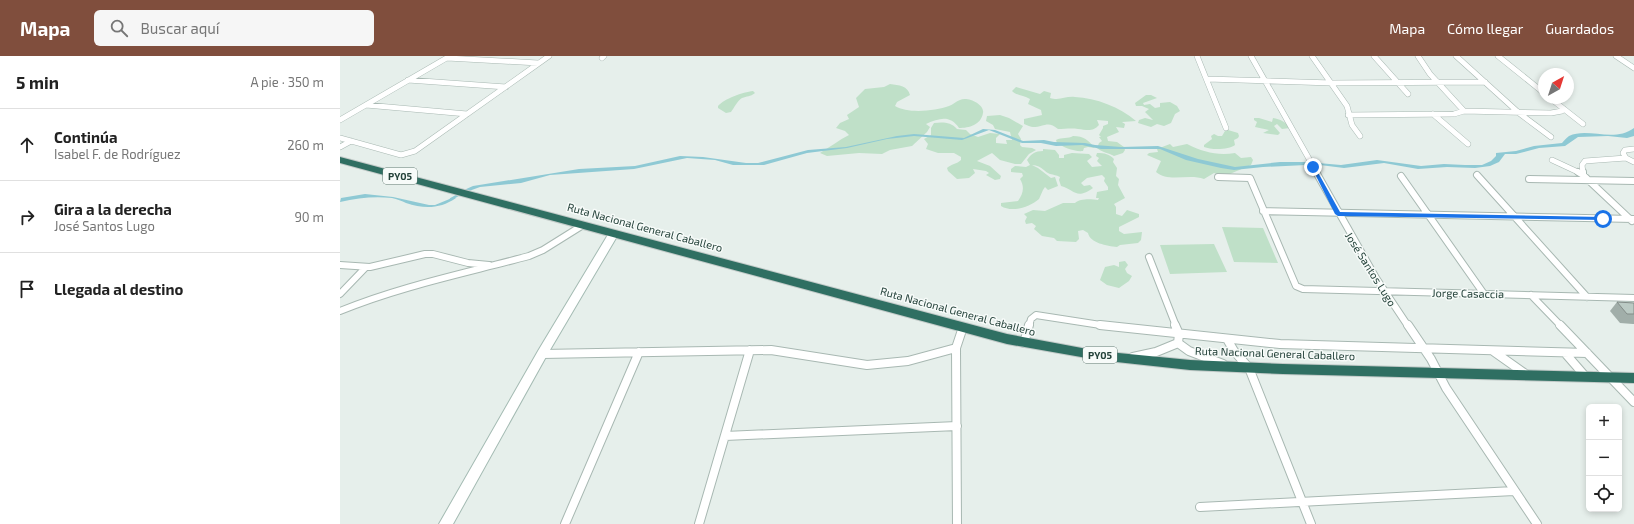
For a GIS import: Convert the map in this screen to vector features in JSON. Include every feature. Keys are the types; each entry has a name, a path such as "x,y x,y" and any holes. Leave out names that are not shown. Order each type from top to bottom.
{"highway":[{"name":"Ruta Nacional General Caballero","path":"340,160 583,224 999,338 1046,348 1127,358 1250,368 1634,378"}],"street":[{"path":"340,138 401,155 409,154 549,56"},
{"path":"1197,56 1226,128"},
{"name":"José Santos Lugo","path":"1251,56 1338,214 1384,291 1439,373 1446,388 1514,491 1538,524"},
{"path":"1312,56 1332,82 1347,106 1348,115 1352,125 1360,136"},
{"path":"1374,56 1408,94"},
{"path":"1418,56 1424,62 1430,74 1464,111"},
{"path":"1456,56 1520,113 1551,137"},
{"path":"1498,56 1538,88"},
{"path":"1616,56 1634,68"},
{"path":"340,120 449,57 538,63"},
{"path":"1207,79 1398,83 1486,82"},
{"path":"408,80 506,87"},
{"path":"1558,104 1583,124"},
{"path":"366,105 467,114"},
{"path":"1348,115 1454,114 1464,111 1551,113 1562,111 1564,109"},
{"path":"1433,114 1468,144"},
{"path":"340,147 351,141"},
{"path":"1626,158 1623,153 1625,150 1634,149"},
{"path":"1585,178 1582,165 1585,162 1626,158 1634,162"},
{"path":"1552,160 1585,178 1633,220"},
{"path":"1477,175 1587,297"},
{"path":"1401,176 1484,294"},
{"path":"1218,177 1250,178 1263,211 1633,220"},
{"path":"1529,179 1585,178 1634,181"},
{"name":"Jorge Casaccia","path":"1263,211 1296,286 1303,289 1634,298"},
{"path":"340,311 371,298 397,290 512,262 543,250 583,224"},
{"path":"446,524 542,354 614,233"},
{"path":"340,265 370,267 425,254 433,254 468,263 494,266"},
{"path":"1149,257 1179,334 1178,343"},
{"path":"340,294 366,267"},
{"path":"1531,295 1634,402"},
{"path":"1024,343 1031,319 1036,315 1114,327 1280,344 1587,353"},
{"path":"957,524 956,348 963,327"},
{"path":"1227,339 1234,350 1250,368 1311,524"},
{"path":"1127,358 1156,352 1178,343"},
{"path":"1178,343 1189,351 1229,366"},
{"path":"542,354 771,350 867,365 908,361 956,348"},
{"path":"699,524 750,350"},
{"path":"1493,351 1527,375"},
{"path":"565,524 639,352"},
{"path":"1565,353 1584,376"},
{"path":"725,436 957,426"},
{"path":"1200,507 1514,491"}],"green space":[{"path":"890,84 903,86 909,92 910,95 897,102 895,106 900,109 922,111 943,108 963,99 967,99 975,102 981,107 983,110 982,117 974,125 963,128 959,128 948,119 940,119 931,122 926,124 930,127 927,132 912,146 890,150 882,154 859,153 827,156 820,153 849,135 845,131 836,128 840,123 849,119 847,115 859,107 856,98 865,89 884,87"},
{"path":"1016,87 1040,94 1044,91 1051,93 1050,98 1054,99 1071,97 1091,99 1123,111 1136,121 1122,122 1125,124 1124,128 1116,127 1119,132 1107,137 1108,141 1117,142 1124,147 1125,150 1123,153 1114,156 1097,148 1099,143 1102,141 1099,135 1103,126 1108,124 1108,121 1097,120 1099,125 1090,130 1058,129 1049,124 1033,127 1024,124 1024,119 1042,115 1041,110 1028,104 1030,99 1012,91"},
{"path":"753,91 755,93 742,98 731,112 726,113 718,108 721,103 729,98"},
{"path":"1146,95 1151,95 1157,98 1143,103 1144,105 1150,104 1155,108 1160,107 1160,103 1170,102 1177,106 1180,111 1175,114 1171,123 1164,126 1157,124 1151,127 1138,123 1139,120 1145,118 1153,120 1145,112 1149,109 1142,106 1136,106 1135,103"},
{"path":"1000,115 1023,126 1018,134 1021,139 1020,145 1022,147 1036,150 1029,154 1021,164 1000,160 992,153 977,161 990,166 1001,176 1000,179 995,180 986,175 989,173 986,171 973,169 975,173 969,178 957,179 948,171 947,168 961,160 961,157 954,153 938,153 926,149 928,144 924,139 931,135 931,128 934,123 949,124 957,129 966,130 970,134 978,137 990,133 1000,134 996,138 996,143 1007,144 1006,140 1012,140 1010,132 995,129 993,125 986,121 987,116"},
{"path":"1254,118 1272,122 1273,118 1278,119 1285,122 1290,128 1282,129 1277,124 1274,126 1280,133 1278,135 1263,133 1269,130 1255,127 1257,122"},
{"path":"1228,130 1238,133 1238,138 1234,140 1235,145 1229,148 1220,149 1204,147 1204,145 1212,139 1211,136 1214,134 1222,136 1225,131"},
{"path":"1073,136 1086,139 1095,148 1088,147 1084,148 1083,151 1076,151 1062,146 1057,143 1056,140"},
{"path":"1170,144 1173,147 1187,144 1217,154 1235,153 1241,158 1251,157 1253,160 1251,165 1225,176 1214,173 1204,179 1198,177 1167,177 1156,172 1161,161 1147,155 1149,153 1158,152 1157,149"},
{"path":"1043,149 1055,150 1059,155 1059,158 1064,158 1064,155 1072,153 1089,154 1092,157 1087,161 1092,167 1102,166 1097,161 1099,158 1096,156 1097,153 1107,154 1114,159 1113,162 1117,168 1116,176 1119,179 1118,185 1125,198 1114,204 1116,207 1116,214 1122,216 1127,210 1139,214 1139,217 1119,227 1119,231 1124,234 1142,232 1141,240 1138,243 1120,245 1117,247 1109,246 1095,242 1088,233 1083,230 1078,231 1079,239 1076,242 1057,241 1054,238 1042,236 1034,229 1036,226 1032,223 1026,224 1025,221 1027,217 1024,214 1033,210 1045,211 1063,203 1075,203 1086,199 1098,200 1099,198 1096,198 1097,192 1108,190 1108,187 1104,181 1105,178 1102,175 1087,178 1081,183 1084,186 1090,185 1093,188 1087,192 1079,194 1061,186 1059,180 1060,177 1032,165 1051,178 1055,177 1058,186 1048,190 1045,187 1039,199 1026,207 1010,209 1001,206 1001,203 1018,201 1022,193 1023,188 1020,179 1023,176 1022,173 1011,172 1011,169 1015,166 1026,167 1030,165 1027,160 1035,152 1043,151"},
{"path":"1222,227 1263,228 1278,263 1234,262"},
{"path":"1214,244 1227,272 1170,274 1160,245"},
{"path":"1125,261 1128,265 1125,269 1127,273 1132,276 1129,281 1119,288 1107,285 1100,280 1105,267 1114,265 1119,267 1119,262"}],"water":[{"path":"1634,128 1634,136 1627,138 1608,136 1578,137 1565,146 1539,148 1516,154 1505,154 1499,162 1490,166 1475,168 1447,167 1418,169 1384,163 1344,168 1320,165 1318,163 1341,165 1377,160 1421,166 1444,164 1482,165 1491,161 1496,156 1496,153 1516,151 1534,146 1562,143 1569,136 1576,134 1584,133 1610,135 1626,132"},
{"path":"983,129 995,130 1023,141 1044,140 1121,147 1158,146 1198,159 1235,167 1280,162 1304,162 1306,165 1234,170 1186,160 1160,149 1101,149 1082,145 1056,146 1041,143 1022,143 989,130 962,140 914,136 887,139 847,148 807,153 764,165 733,165 715,160 687,158 634,169 550,175 521,183 480,187 469,191 464,190 473,186 579,169 635,166 680,156 758,163 808,150 846,147 897,136 914,134 964,138"},
{"path":"365,194 393,197 429,205 435,205 452,198 456,198 450,202 432,207 419,206 394,198 385,197 353,199 340,202 341,198"}],"building":[{"path":"1617,302 1634,303 1634,314 1627,314"}],"waterway":[{"path":"1302,163 1321,164"},
{"path":"451,199 460,194"}],"route":[{"path":"1313,167 1338,214 1603,219"}]}
